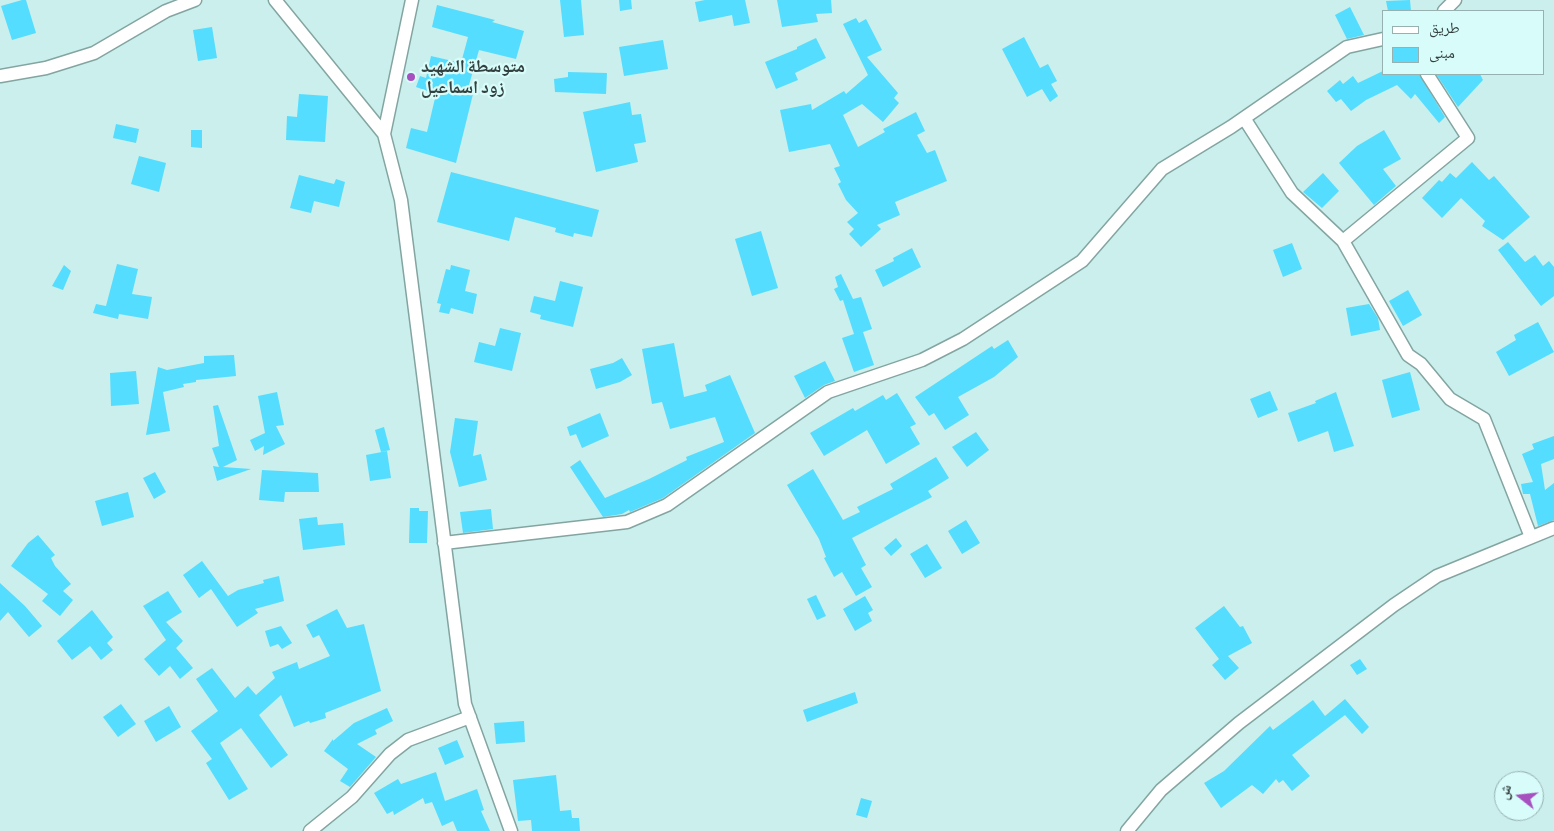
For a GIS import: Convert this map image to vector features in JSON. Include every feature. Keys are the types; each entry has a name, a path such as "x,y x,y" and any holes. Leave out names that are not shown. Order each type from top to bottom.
{"street":[{"path":"0,76 46,68 94,53 166,11 195,0"},
{"path":"274,0 384,134 401,200 465,704 511,831"},
{"path":"384,134 412,0"},
{"path":"1445,10 1455,0"},
{"path":"444,543 627,522 667,504 828,392 922,360 963,339 1082,261 1162,170 1244,118 1347,47 1382,39"},
{"path":"1343,241 1468,138 1428,75"},
{"path":"1244,118 1292,193 1343,241 1408,355 1421,364 1450,399 1484,419 1531,537"},
{"path":"1127,831 1161,790 1239,723 1394,605 1437,576 1554,528"},
{"path":"310,831 352,797 390,754 408,740 470,717"}],"building":[{"path":"26,0 36,33 12,40 1,6"},
{"path":"560,0 581,0 584,35 564,37"},
{"path":"619,0 631,0 632,9 620,11"},
{"path":"705,0 745,0 750,23 734,26 732,15 699,22 695,2"},
{"path":"777,0 831,0 832,13 816,14 818,22 782,27"},
{"path":"1410,0 1411,10 1388,10 1386,1"},
{"path":"437,5 495,20 492,22 524,31 516,59 479,50 467,92 473,94 456,163 406,148 411,128 427,132 436,94 416,87 420,76 426,78 431,56 461,63 468,37 432,27"},
{"path":"1350,7 1364,35 1347,39 1335,15"},
{"path":"856,18 859,23 866,19 882,50 867,57 898,93 894,98 899,103 883,122 862,104 843,115 858,147 885,132 883,129 916,112 925,131 917,135 927,153 935,150 947,181 895,202 900,215 877,225 881,229 861,247 849,234 854,229 847,222 858,213 846,200 838,184 841,182 834,168 840,166 830,144 789,152 780,110 811,104 812,110 844,91 846,94 868,75 843,24"},
{"path":"212,27 217,58 198,61 193,30"},
{"path":"1024,37 1040,68 1048,64 1057,81 1051,84 1058,96 1050,102 1042,89 1027,97 1002,49"},
{"path":"816,38 826,58 795,73 798,80 776,89 765,62 797,49 797,47"},
{"path":"663,40 668,69 624,76 619,47"},
{"path":"1382,71 1382,75 1420,75 1445,117 1439,123 1415,94 1411,99 1397,85 1366,100 1351,111 1341,99 1336,102 1327,91 1340,80 1343,84 1353,76 1358,83"},
{"path":"568,72 607,73 606,94 555,92 554,79 568,77"},
{"path":"1437,75 1480,75 1483,80 1458,107"},
{"path":"299,94 328,96 325,142 286,140 287,116 297,117"},
{"path":"630,102 632,115 641,114 646,142 634,144 638,162 596,172 583,112"},
{"path":"116,124 139,129 136,143 113,138"},
{"path":"191,130 202,130 202,148 191,147"},
{"path":"1384,130 1401,159 1383,169 1396,186 1374,205 1339,163 1357,146"},
{"path":"139,156 166,163 159,192 131,184"},
{"path":"1472,162 1489,180 1494,176 1530,217 1503,240 1482,226 1485,221 1461,198 1442,218 1422,198 1439,180 1442,182 1450,173 1456,178"},
{"path":"451,172 599,210 592,237 574,233 573,237 555,232 556,228 515,217 509,241 437,222"},
{"path":"1323,173 1339,191 1322,208 1303,192"},
{"path":"299,175 334,184 336,179 345,182 339,207 314,201 311,213 290,208"},
{"path":"761,231 778,288 752,296 735,239"},
{"path":"1508,242 1525,262 1535,255 1543,266 1549,261 1554,267 1554,296 1541,306 1498,250"},
{"path":"1292,243 1302,269 1283,277 1273,250"},
{"path":"912,248 921,267 883,287 875,270 894,261 893,258"},
{"path":"117,264 138,269 132,294 152,297 148,319 119,314 118,319 93,313 96,304 106,306"},
{"path":"64,265 71,271 63,290 52,286"},
{"path":"451,265 470,270 465,291 477,294 473,314 451,308 449,314 439,312 441,304 437,303 446,269 450,270"},
{"path":"841,274 853,299 861,297 872,329 863,332 874,365 854,372 842,338 854,334 843,300 840,301 834,289 838,287 835,277"},
{"path":"560,281 583,287 573,327 540,319 541,315 530,312 534,296 555,301"},
{"path":"1408,290 1422,315 1403,326 1389,301"},
{"path":"1369,304 1378,318 1380,330 1351,336 1346,308"},
{"path":"1538,322 1554,352 1509,376 1496,352 1516,340 1514,335"},
{"path":"500,328 521,333 512,371 474,362 479,342 495,346"},
{"path":"1008,340 1018,357 994,377 958,397 969,415 945,430 934,413 929,416 915,397 992,346 994,349"},
{"path":"674,343 684,397 707,391 705,385 730,375 755,433 663,498 630,512 629,510 622,514 603,517 570,467 580,460 605,498 687,460 686,457 724,442 715,417 670,429 662,402 652,404 642,349"},
{"path":"234,355 236,376 196,380 196,382 183,384 184,387 163,392 170,431 146,435 158,367 167,370 204,363 204,356"},
{"path":"622,358 632,375 620,382 596,389 590,369 613,363"},
{"path":"825,361 835,381 824,385 805,398 794,376"},
{"path":"136,371 139,404 111,406 110,373"},
{"path":"1410,372 1420,410 1392,418 1382,380"},
{"path":"1270,391 1278,410 1258,418 1250,399"},
{"path":"277,392 284,425 276,426 285,444 263,455 264,446 255,451 250,440 265,433 258,396"},
{"path":"1336,392 1354,446 1334,452 1328,431 1298,442 1288,413 1316,403 1315,401"},
{"path":"897,393 916,424 910,427 920,444 886,464 867,430 824,456 810,433 853,408 855,411 883,395 886,400"},
{"path":"218,405 237,460 223,467 251,469 217,481 213,466 219,467 212,448 219,446 213,406"},
{"path":"600,413 609,436 582,448 576,434 570,436 567,427"},
{"path":"455,418 478,421 473,456 481,454 487,480 459,487 450,452"},
{"path":"384,427 390,450 381,452 375,430"},
{"path":"976,432 989,450 967,467 952,447"},
{"path":"1554,436 1554,459 1541,464 1545,490 1554,483 1554,520 1538,526 1530,494 1523,494 1521,484 1533,482 1522,454 1534,449 1532,444"},
{"path":"387,451 391,478 370,481 366,455"},
{"path":"936,457 949,478 928,491 932,497 852,538 866,565 861,568 872,587 856,596 842,572 834,577 824,558 826,557 819,539 787,485 813,469 843,520 860,512 857,507 893,489 890,484"},
{"path":"262,470 318,473 319,492 285,492 284,502 259,500"},
{"path":"155,472 166,492 154,499 143,478"},
{"path":"128,492 134,517 102,526 95,501"},
{"path":"410,508 428,511 427,543 409,543"},
{"path":"491,509 493,529 463,533 460,512"},
{"path":"317,517 318,525 343,523 345,545 303,550 299,519"},
{"path":"966,520 980,543 962,554 948,531"},
{"path":"38,535 55,555 51,558 55,566 71,584 63,591 73,600 60,616 42,601 48,594 11,566 28,543"},
{"path":"896,538 902,546 891,556 884,548"},
{"path":"927,544 942,568 925,578 910,554"},
{"path":"202,561 228,596 238,590 264,583 263,580 279,576 284,601 255,609 258,613 237,627 211,589 199,598 183,575"},
{"path":"0,583 25,606 42,626 29,637 8,612 0,621"},
{"path":"168,591 182,612 166,622 183,641 176,648 193,668 180,679 170,666 159,676 144,659 166,640 143,606"},
{"path":"816,595 826,616 817,620 807,599"},
{"path":"865,596 873,610 868,613 872,621 855,631 843,609"},
{"path":"1224,606 1240,627 1243,626 1252,643 1228,656 1239,668 1225,680 1212,665 1219,659 1195,628"},
{"path":"337,609 347,628 364,624 381,691 325,713 326,718 310,723 309,721 294,727 281,695 259,715 288,755 271,768 241,728 220,743 248,789 229,800 206,763 212,759 191,731 218,711 196,679 212,668 235,698 248,686 256,695 275,678 272,672 297,662 299,669 330,656 319,635 313,638 306,625"},
{"path":"92,610 113,637 107,643 113,650 101,660 90,646 72,660 57,641"},
{"path":"281,626 292,643 282,649 278,644 270,647 265,631"},
{"path":"1360,659 1367,669 1357,675 1350,665"},
{"path":"855,692 858,703 807,722 803,710"},
{"path":"1345,699 1369,727 1362,734 1345,715 1292,755 1310,776 1292,791 1283,780 1279,783 1276,779 1263,794 1252,785 1221,808 1204,783 1224,771 1270,726 1273,730 1313,700 1325,716"},
{"path":"121,704 136,724 118,737 103,717"},
{"path":"169,706 181,727 156,742 144,721"},
{"path":"387,708 393,721 375,730 377,734 357,744 376,757 350,787 340,781 348,769 324,751 333,739 333,741 354,723"},
{"path":"524,721 525,742 496,744 494,723"},
{"path":"457,740 464,757 445,765 438,748"},
{"path":"436,772 445,801 477,789 484,810 481,811 490,831 457,831 453,821 442,826 432,802 425,804 423,798 394,815 393,811 387,814 374,793 398,779 401,784"},
{"path":"556,775 560,811 571,810 572,818 579,818 580,831 532,831 531,820 518,821 513,780"},
{"path":"861,798 872,801 867,818 856,815"}],"place":[{"name":"متوسطة الشهيد زود اسماعيل","path":"411,77"}]}
